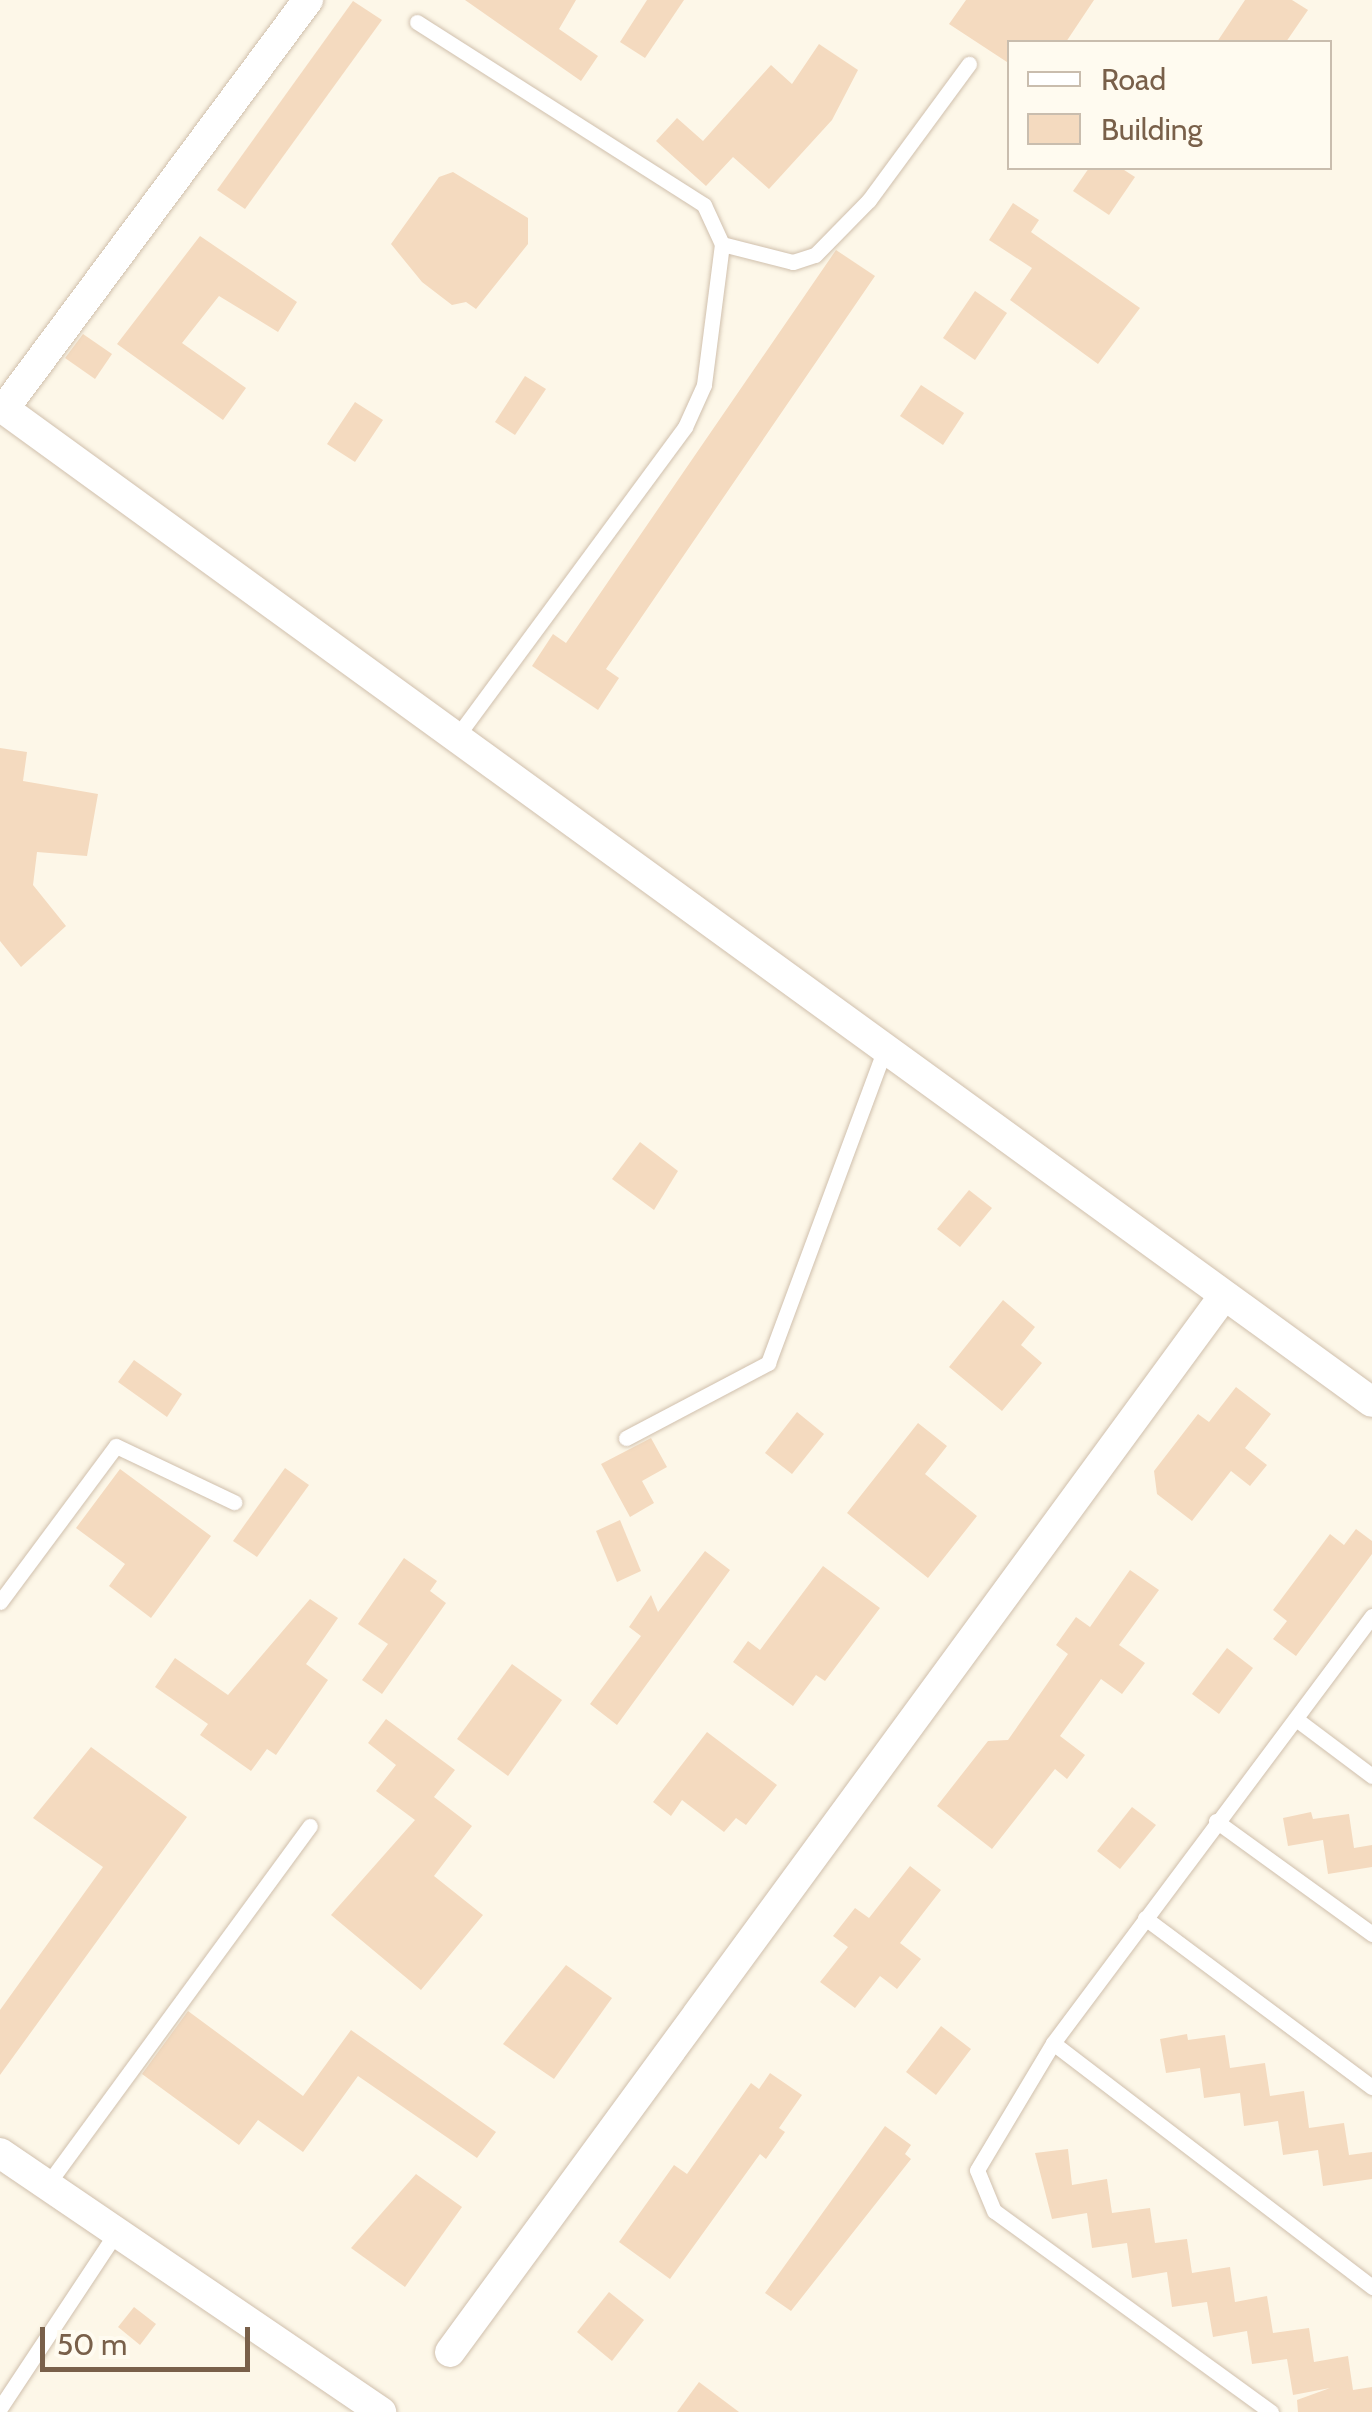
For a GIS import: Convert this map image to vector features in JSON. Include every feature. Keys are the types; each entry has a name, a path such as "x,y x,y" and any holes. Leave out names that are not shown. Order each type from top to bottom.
{"street":[{"path":"308,0 2,407 886,1045 1222,1297 1372,1402"},
{"path":"450,2352 1222,1297"},
{"path":"0,2153 381,2412"}],"lane":[{"path":"418,22 704,205 722,244 704,385 685,427 457,736"},
{"path":"722,244 793,262 815,255 869,200 969,64"},
{"path":"626,1438 768,1363 886,1045"},
{"path":"0,1602 116,1446 234,1502"},
{"path":"1271,2412 982,2196 980,2154 1053,2043 1216,1821 1370,1623"},
{"path":"1296,1718 1372,1776"},
{"path":"1216,1821 1372,1934"},
{"path":"47,2185 310,1826"},
{"path":"1145,1918 1372,2087"},
{"path":"1053,2043 1372,2287"},
{"path":"0,2408 117,2230"}],"building":[{"path":"465,0 576,0 559,29 598,56 581,81"},
{"path":"647,0 684,0 645,58 620,42"},
{"path":"966,0 1094,0 1067,40 1007,40 1007,62 949,24"},
{"path":"1245,0 1292,0 1308,10 1287,40 1218,40"},
{"path":"353,1 382,20 245,209 217,190"},
{"path":"819,44 858,70 832,120 769,189 733,157 706,186 656,141 677,118 703,141 771,65 792,84"},
{"path":"1088,170 1124,170 1135,177 1109,215 1073,191"},
{"path":"453,172 528,218 528,244 476,309 466,302 452,305 422,282 391,244 439,177"},
{"path":"1013,203 1039,220 1031,232 1140,308 1098,364 1010,300 1032,268 989,240"},
{"path":"200,236 297,302 278,332 219,296 182,343 246,388 223,420 117,344"},
{"path":"836,250 875,276 606,669 619,678 598,710 532,666 553,634 566,643"},
{"path":"975,291 1007,313 975,360 943,338"},
{"path":"83,334 112,354 95,379 65,358"},
{"path":"525,376 546,389 515,435 495,422"},
{"path":"921,385 964,413 943,445 900,416"},
{"path":"355,402 383,420 355,462 327,444"},
{"path":"0,748 27,752 23,781 98,794 87,856 37,852 33,885 66,926 21,967 0,941"},
{"path":"640,1142 678,1171 654,1210 612,1179"},
{"path":"969,1190 992,1208 960,1247 937,1229"},
{"path":"1003,1300 1035,1327 1021,1345 1042,1363 1002,1411 949,1367"},
{"path":"134,1360 182,1394 167,1417 118,1382"},
{"path":"1236,1387 1271,1414 1245,1448 1267,1465 1250,1486 1231,1471 1192,1521 1157,1494 1154,1471 1198,1414 1209,1422"},
{"path":"797,1412 824,1434 792,1474 765,1453"},
{"path":"918,1423 947,1446 925,1474 977,1516 928,1578 847,1513"},
{"path":"651,1438 667,1467 642,1481 654,1503 630,1517 601,1464"},
{"path":"285,1468 309,1485 257,1557 233,1541"},
{"path":"120,1469 211,1536 151,1618 109,1586 125,1564 76,1528"},
{"path":"620,1520 641,1571 617,1582 596,1531"},
{"path":"1356,1529 1372,1541 1372,1554 1296,1656 1273,1639 1287,1621 1273,1610 1330,1534 1344,1545"},
{"path":"705,1551 730,1570 617,1725 590,1704 641,1636 629,1627 651,1595 658,1612"},
{"path":"404,1558 437,1581 430,1591 446,1603 382,1694 362,1680 388,1644 358,1624"},
{"path":"823,1566 880,1608 825,1681 816,1675 793,1706 733,1662 748,1641 760,1650"},
{"path":"1130,1570 1159,1590 1119,1645 1145,1663 1122,1694 1101,1679 1060,1736 1085,1755 1067,1779 1055,1769 992,1849 937,1806 988,1741 1008,1740 1068,1654 1056,1645 1076,1617 1090,1627"},
{"path":"310,1599 338,1618 306,1664 328,1680 276,1755 267,1749 251,1771 200,1735 208,1724 155,1687 175,1658 228,1695"},
{"path":"1227,1648 1253,1668 1219,1714 1192,1694"},
{"path":"512,1664 562,1700 508,1776 457,1739"},
{"path":"386,1719 455,1770 434,1797 472,1826 434,1876 483,1915 421,1990 331,1915 415,1820 376,1791 396,1765 368,1743"},
{"path":"707,1732 777,1785 746,1825 736,1818 724,1832 682,1800 671,1816 653,1802"},
{"path":"91,1747 187,1817 0,2075 0,2010 103,1867 33,1818"},
{"path":"1132,1807 1156,1825 1120,1869 1097,1851"},
{"path":"1311,1812 1313,1819 1349,1814 1354,1848 1372,1845 1372,1867 1328,1874 1323,1840 1288,1846 1283,1818"},
{"path":"910,1866 941,1890 900,1943 921,1959 897,1989 880,1976 855,2008 820,1982 848,1947 833,1936 855,1908 869,1918"},
{"path":"566,1965 612,1998 554,2079 503,2044"},
{"path":"188,2011 303,2096 351,2030 496,2132 477,2158 358,2076 303,2152 258,2120 239,2145 142,2074"},
{"path":"941,2026 971,2049 936,2095 906,2072"},
{"path":"1187,2034 1188,2040 1225,2035 1230,2068 1265,2063 1270,2096 1304,2091 1309,2128 1344,2123 1349,2155 1372,2152 1372,2179 1323,2186 1318,2150 1283,2155 1278,2121 1244,2126 1240,2093 1204,2098 1200,2068 1166,2073 1160,2039"},
{"path":"770,2073 802,2095 779,2128 785,2132 766,2159 760,2154 670,2279 619,2242 674,2165 687,2174 751,2083 759,2089"},
{"path":"885,2126 911,2145 905,2154 911,2159 791,2311 765,2293"},
{"path":"1068,2149 1072,2185 1107,2179 1112,2213 1150,2208 1155,2243 1187,2239 1192,2273 1230,2267 1235,2302 1267,2296 1273,2333 1309,2328 1314,2362 1348,2356 1353,2390 1372,2387 1372,2412 1298,2412 1297,2400 1330,2388 1293,2395 1287,2359 1252,2364 1247,2331 1213,2337 1207,2302 1172,2307 1167,2272 1132,2278 1127,2243 1092,2248 1087,2213 1052,2219 1035,2153"},
{"path":"416,2174 462,2207 405,2287 351,2248"},
{"path":"609,2292 644,2320 612,2361 577,2332"},
{"path":"134,2307 156,2324 140,2345 118,2327"},
{"path":"699,2382 739,2412 677,2412"}]}
